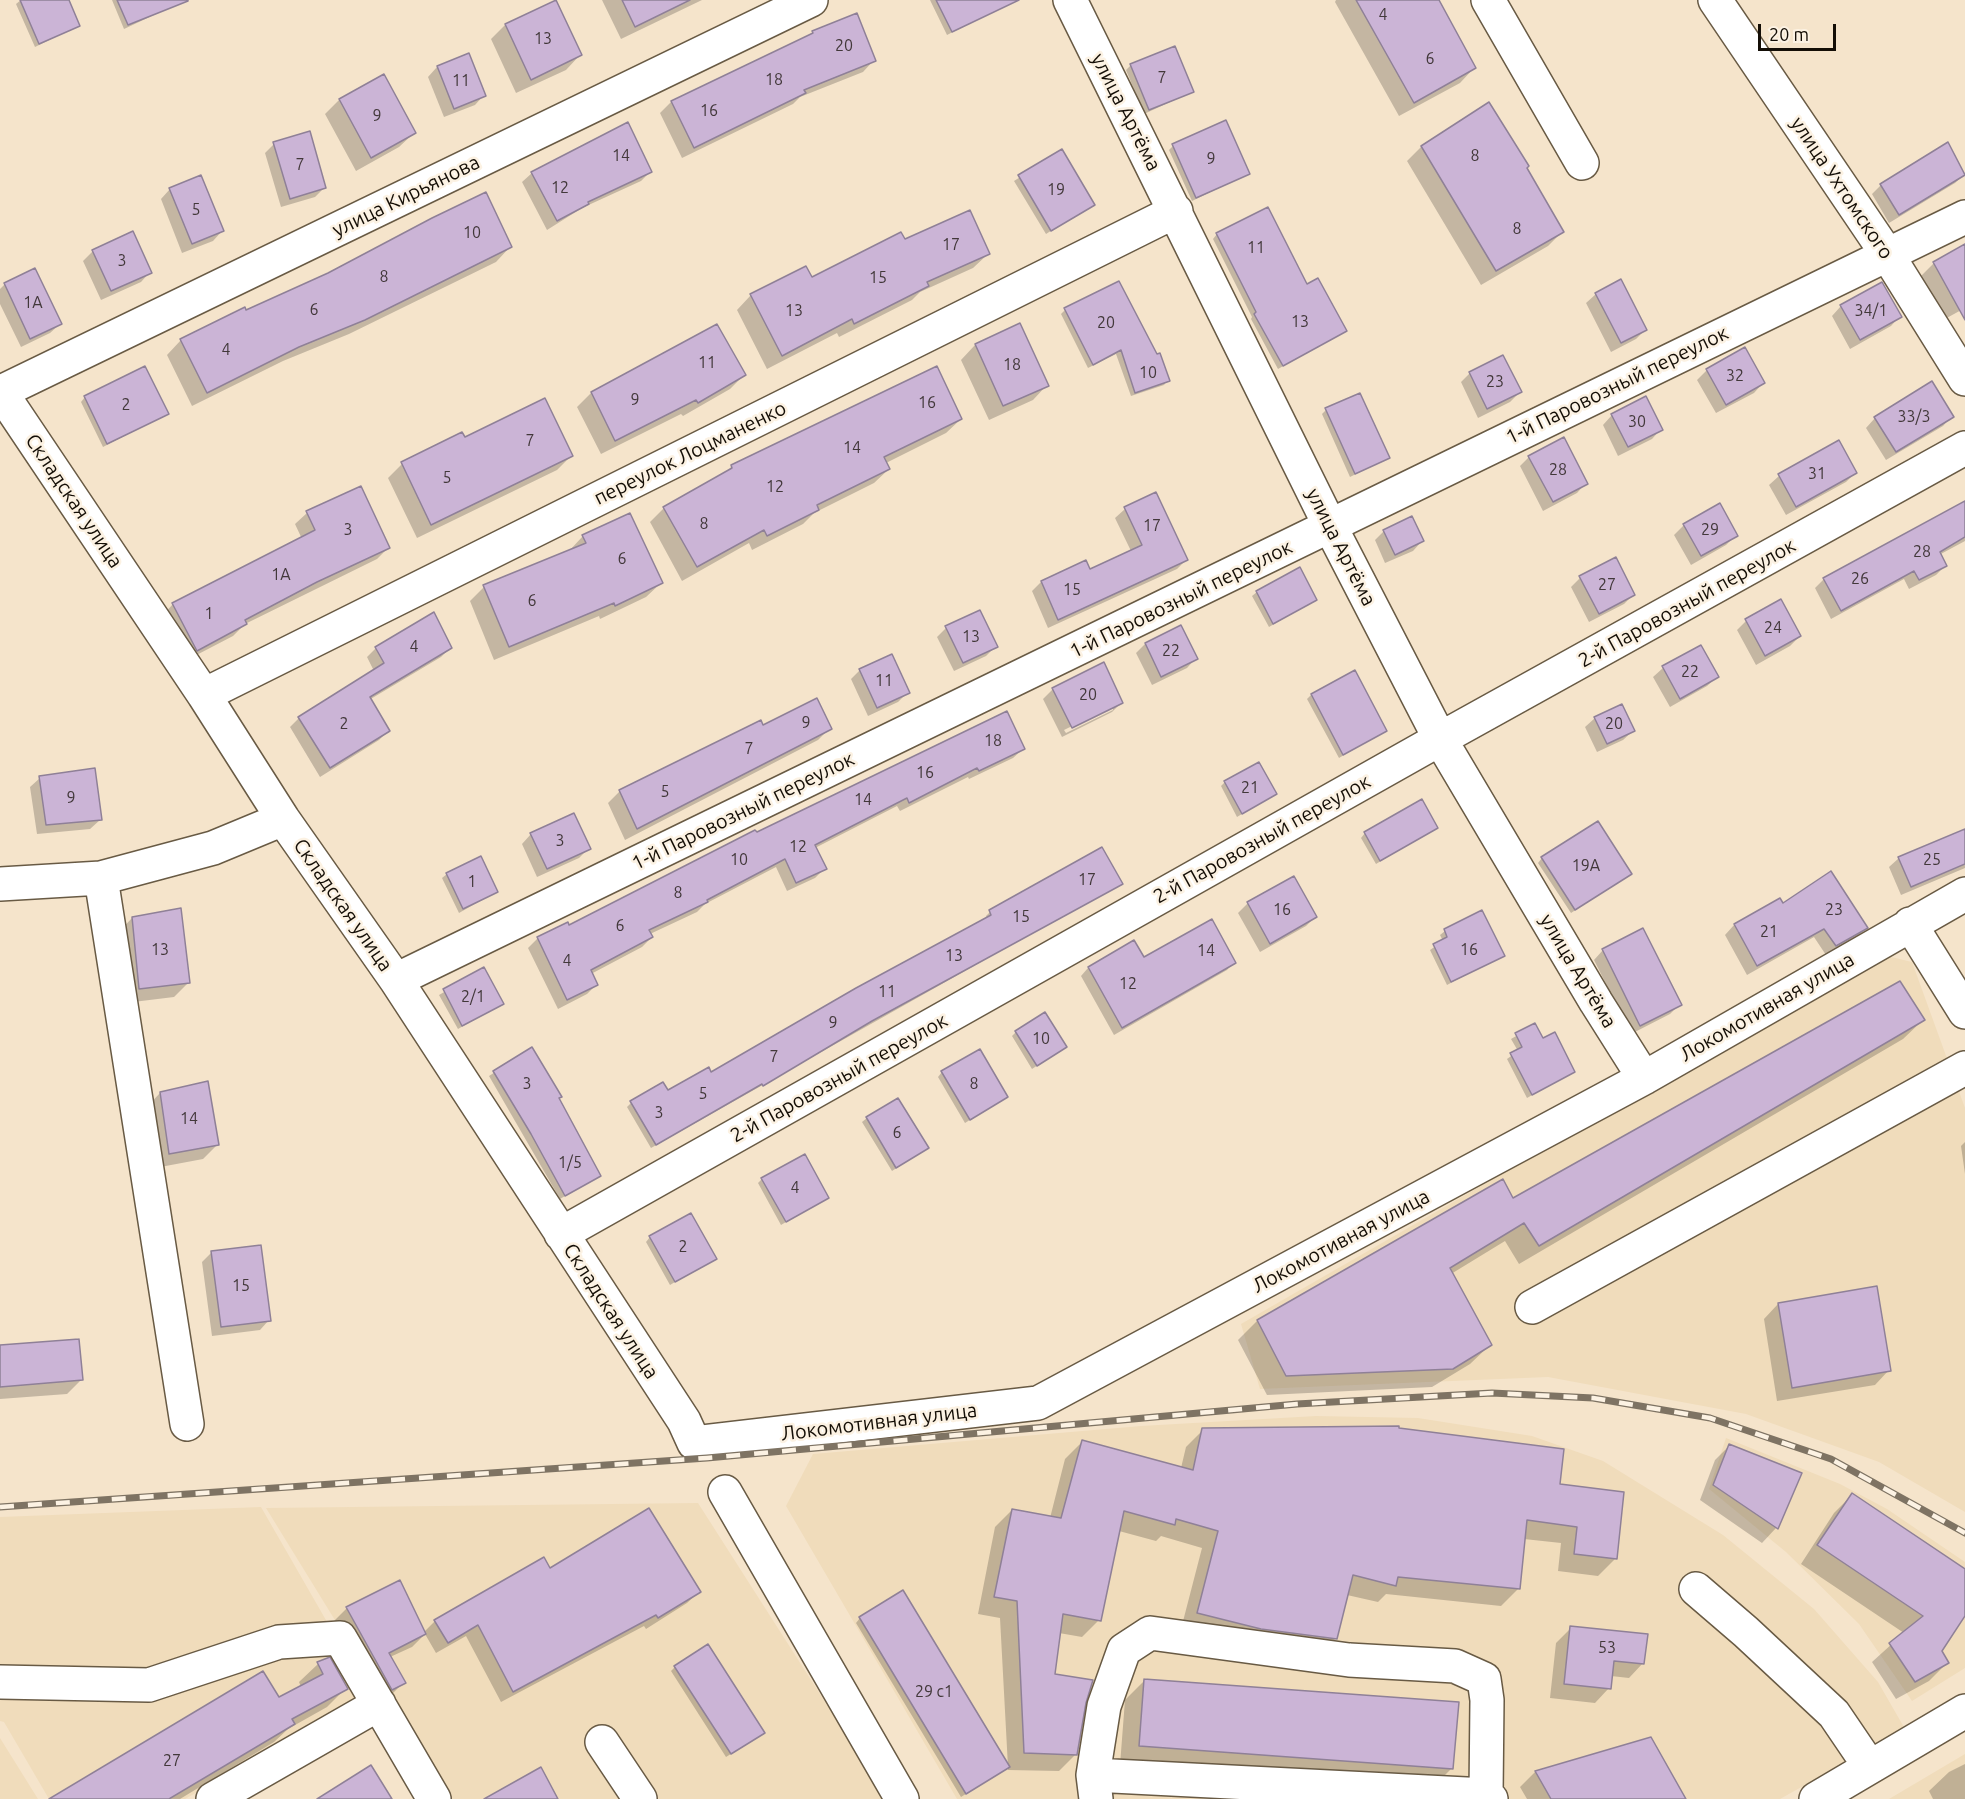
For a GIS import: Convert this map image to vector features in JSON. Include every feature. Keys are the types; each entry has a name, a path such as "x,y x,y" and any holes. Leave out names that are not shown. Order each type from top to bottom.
{"street":[{"name":"улица Кирьянова","path":"0,392 811,0"},
{"name":"улица Артёма","path":"1070,0 1330,526 1440,739 1596,1002 1644,1078"},
{"path":"1488,0 1582,163"},
{"name":"улица Ухтомского","path":"1715,0 1887,254 1965,379"},
{"name":"переулок Лоцманенко","path":"204,695 1176,211"},
{"name":"1-й Паровозный переулок","path":"396,980 1965,217"},
{"name":"Складская улица","path":"0,392 204,695 283,819 396,980 684,1421"},
{"name":"2-й Паровозный переулок","path":"561,1234 1440,739 1965,448"},
{"path":"0,884 101,878 213,848 283,819"},
{"path":"101,878 187,1424"},
{"name":"Локомотивная улица","path":"684,1421 694,1443 1038,1403 1644,1078 1965,894"},
{"path":"1910,924 1965,1012"},
{"path":"1532,1307 1965,1068"},
{"path":"725,1492 902,1799"},
{"path":"1696,1590 1746,1632 1834,1714 1869,1767"},
{"path":"1150,1633 1242,1643 1349,1660 1455,1666 1484,1679 1487,1700 1489,1797 1095,1787 1104,1706 1124,1650 1150,1633"},
{"path":"0,1682 149,1685 279,1642 340,1638 434,1799"},
{"path":"213,1799 379,1704"},
{"path":"1816,1799 1965,1711"},
{"path":"602,1742 640,1799"}],"shaded area":[{"path":"1883,955 1912,962 1965,1108 1965,1512 1879,1462 1746,1414 1548,1377 1260,1389 1241,1324"},
{"path":"1316,1416 1418,1418 1532,1436 1603,1461 1723,1535 1814,1609 1878,1682 1905,1729 1780,1799 957,1799 786,1506 813,1454 1141,1426"},
{"path":"1726,1438 1840,1484 1887,1509 1965,1562 1965,1668 1912,1701 1859,1624 1786,1552 1709,1489"},
{"path":"698,1503 887,1799 445,1799 266,1508"},
{"path":"261,1507 369,1695 185,1799 49,1799 4,1722 0,1721 0,1517"},
{"path":"0,1738 38,1799 0,1799"},
{"path":"1965,1754 1965,1799 1889,1799"}],"building":[{"path":"20,0 69,0 80,26 39,44"},
{"path":"117,0 188,0 188,1 128,25"},
{"path":"556,0 582,55 531,80 505,24"},
{"path":"622,0 690,0 635,27"},
{"path":"936,0 1019,0 952,32"},
{"path":"1356,0 1439,0 1476,68 1414,103"},
{"path":"857,13 876,61 804,90 806,93 694,148 671,101 813,33 812,31"},
{"path":"1175,46 1194,92 1149,110 1130,64"},
{"path":"469,53 486,96 454,109 437,66"},
{"path":"384,74 416,133 371,158 339,99"},
{"path":"1489,102 1529,166 1527,168 1564,232 1496,271 1421,146"},
{"path":"1226,120 1250,174 1196,198 1172,144"},
{"path":"628,122 652,172 588,202 589,204 557,221 531,172"},
{"path":"310,131 326,188 290,199 273,142"},
{"path":"1948,142 1965,175 1899,215 1880,184"},
{"path":"1062,149 1095,205 1051,231 1018,175"},
{"path":"201,175 224,231 192,244 169,188"},
{"path":"486,192 512,247 365,320 299,347 207,393 180,339 245,307 246,310 328,273"},
{"path":"1268,207 1307,284 1318,278 1347,331 1283,366 1254,314 1256,312 1216,233"},
{"path":"970,210 990,254 927,282 929,286 854,324 852,319 782,356 750,294 806,266 812,277 901,232 905,239"},
{"path":"133,231 152,273 111,291 92,250"},
{"path":"1965,244 1965,320 1933,262"},
{"path":"35,268 62,324 30,339 4,283"},
{"path":"1621,279 1647,330 1621,343 1595,293"},
{"path":"1119,281 1157,354 1160,353 1170,381 1135,393 1121,350 1093,365 1064,308"},
{"path":"1882,282 1902,317 1860,340 1840,305"},
{"path":"1020,323 1049,386 1003,406 975,344"},
{"path":"717,324 746,375 698,403 696,400 615,441 591,392"},
{"path":"1745,347 1765,383 1726,405 1706,369"},
{"path":"1503,355 1522,392 1487,409 1469,372"},
{"path":"145,366 169,414 107,444 84,396"},
{"path":"937,366 962,419 884,457 890,469 817,505 819,510 767,536 764,530 697,567 663,507 732,468 731,465"},
{"path":"1932,381 1954,417 1896,452 1874,417"},
{"path":"1360,393 1390,458 1355,474 1325,408"},
{"path":"1646,396 1663,430 1628,447 1611,414"},
{"path":"545,398 573,456 431,525 401,462 462,432 465,437"},
{"path":"1564,437 1588,484 1553,502 1528,456"},
{"path":"1839,440 1857,473 1796,507 1778,474"},
{"path":"361,486 390,548 317,582 245,620 247,624 197,651 172,603 315,530 306,511"},
{"path":"1156,492 1188,560 1058,620 1041,581 1086,560 1090,569 1142,545 1124,507"},
{"path":"1965,501 1965,537 1940,552 1947,566 1919,580 1914,571 1841,611 1823,578"},
{"path":"1720,503 1738,536 1701,556 1683,524"},
{"path":"630,513 663,583 615,606 614,603 509,647 483,585 586,543 582,535"},
{"path":"1412,516 1424,541 1395,555 1383,530"},
{"path":"1616,557 1635,595 1599,614 1579,576"},
{"path":"1300,567 1317,600 1273,624 1256,591"},
{"path":"1781,599 1801,636 1765,656 1745,619"},
{"path":"980,610 998,647 963,663 945,626"},
{"path":"434,612 452,648 370,697 390,731 330,768 298,717 384,663 375,647"},
{"path":"1181,625 1198,659 1161,677 1145,643"},
{"path":"1701,645 1719,677 1680,699 1662,666"},
{"path":"892,654 910,693 877,708 859,669"},
{"path":"1104,662 1123,703 1072,728 1052,688"},
{"path":"1355,670 1387,731 1343,755 1311,694"},
{"path":"817,698 832,729 637,829 619,790 761,720 763,725"},
{"path":"1622,704 1635,731 1607,744 1594,717"},
{"path":"1007,711 1025,749 979,771 977,768 909,803 907,798 815,845 827,869 796,883 785,859 707,900 708,902 649,930 653,937 591,970 598,985 567,1000 537,937 568,922 569,925 755,830 757,832"},
{"path":"1259,762 1277,794 1242,814 1224,781"},
{"path":"95,768 102,820 46,825 39,776"},
{"path":"1422,799 1438,828 1380,861 1364,832"},
{"path":"574,813 591,849 547,869 530,833"},
{"path":"1598,821 1632,874 1575,910 1541,857"},
{"path":"1965,829 1965,864 1911,887 1898,857"},
{"path":"1102,847 1123,884 872,1021 763,1086 762,1084 656,1145 630,1101 663,1082 668,1090 709,1067 711,1072 856,988 991,915 989,910"},
{"path":"481,856 498,892 463,909 446,873"},
{"path":"1831,871 1868,928 1836,946 1824,929 1757,966 1734,924 1780,898 1783,903"},
{"path":"1294,876 1317,917 1270,944 1247,902"},
{"path":"181,908 190,983 139,989 132,917"},
{"path":"1482,910 1505,956 1451,982 1433,944 1447,937 1444,929"},
{"path":"1212,919 1236,963 1122,1028 1088,967 1134,940 1144,957"},
{"path":"1643,928 1682,1005 1640,1026 1602,949"},
{"path":"484,967 504,1004 462,1026 443,989"},
{"path":"1900,981 1925,1020 1539,1246 1524,1223 1450,1268 1492,1345 1453,1369 1286,1376 1257,1320 1503,1179 1513,1198"},
{"path":"1045,1012 1067,1047 1037,1066 1015,1031"},
{"path":"1535,1023 1543,1038 1555,1032 1575,1072 1532,1095 1510,1053 1522,1047 1515,1033"},
{"path":"532,1047 562,1097 559,1098 601,1176 565,1196 493,1071"},
{"path":"980,1049 1008,1097 970,1120 941,1071"},
{"path":"208,1081 219,1145 169,1154 160,1092"},
{"path":"898,1098 929,1148 896,1168 866,1117"},
{"path":"805,1154 829,1198 786,1222 761,1178"},
{"path":"691,1213 717,1259 675,1282 649,1236"},
{"path":"261,1245 271,1321 221,1327 211,1251"},
{"path":"1877,1286 1891,1371 1792,1388 1778,1303"},
{"path":"79,1339 83,1380 0,1387 0,1345"},
{"path":"1399,1426 1399,1428 1564,1449 1560,1484 1624,1492 1617,1559 1574,1554 1577,1527 1527,1520 1520,1589 1398,1577 1396,1586 1353,1575 1337,1639 1261,1629 1197,1613 1218,1531 1176,1519 1175,1525 1124,1511 1101,1621 1063,1614 1055,1674 1093,1680 1086,1703 1077,1755 1024,1753 1017,1601 994,1597 1012,1509 1061,1518 1082,1440 1193,1470 1202,1428"},
{"path":"1729,1444 1802,1473 1778,1529 1713,1485"},
{"path":"1852,1493 1965,1569 1965,1616 1942,1651 1949,1663 1915,1682 1889,1643 1923,1616 1817,1545"},
{"path":"649,1508 701,1592 658,1618 656,1615 513,1692 478,1625 448,1643 434,1620 544,1557 550,1568"},
{"path":"400,1580 426,1634 389,1653 406,1683 392,1690 346,1607"},
{"path":"903,1590 1010,1767 966,1794 859,1617"},
{"path":"1570,1626 1648,1634 1644,1664 1614,1661 1611,1689 1564,1684"},
{"path":"708,1644 765,1733 731,1754 674,1666"},
{"path":"330,1657 348,1689 292,1719 295,1724 169,1799 49,1799 263,1671 279,1697 323,1674 317,1662"},
{"path":"1144,1679 1459,1702 1453,1769 1139,1746"},
{"path":"1651,1737 1686,1799 1551,1799 1535,1771"},
{"path":"371,1765 392,1799 317,1799"},
{"path":"541,1767 558,1799 484,1799"}],"railway":[{"path":"0,1507 707,1458 1297,1404 1492,1393 1593,1398 1710,1418 1831,1459 1965,1533"}]}
